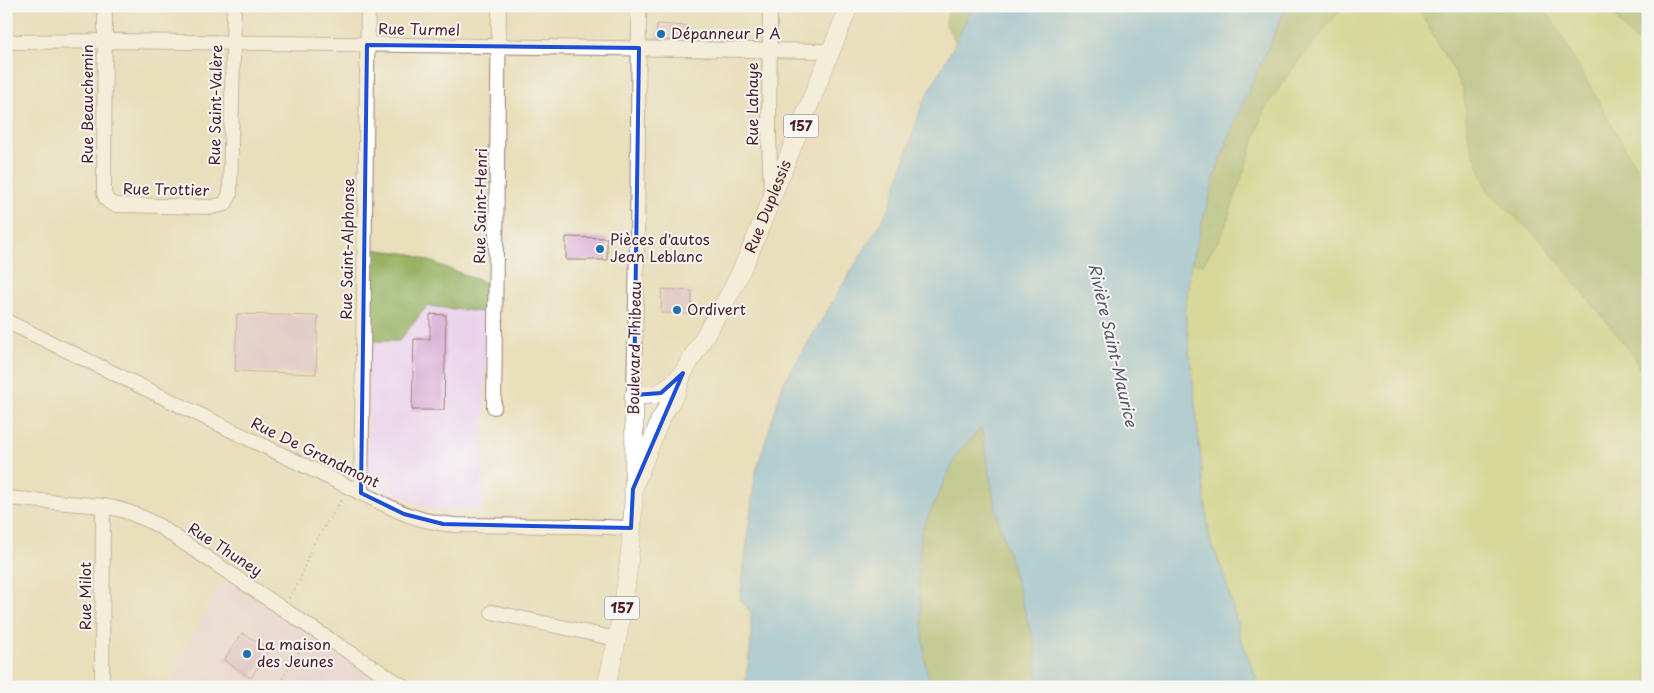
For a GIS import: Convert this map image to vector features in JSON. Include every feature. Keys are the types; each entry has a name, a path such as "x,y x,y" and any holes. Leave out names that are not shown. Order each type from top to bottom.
{"main road":[{"name":"Rue Duplessis","path":"633,489 657,427 677,391 683,373 733,288 771,202 849,6"},
{"name":"Rue Duplessis","path":"634,395 661,393 683,373"},
{"name":"Boulevard Thibeau","path":"606,687 617,639 627,579 633,489 634,395"}],"street":[{"name":"Rue Beauchemin","path":"105,6 104,190 105,198 108,201"},
{"name":"Rue Saint-Valère","path":"225,204 230,194 234,6"},
{"name":"Rue Saint-Alphonse","path":"355,490 368,6"},
{"name":"Rue Saint-Henri","path":"494,407 499,6"},
{"name":"Boulevard Thibeau","path":"634,395 639,6"},
{"name":"Rue Lahaye","path":"770,6 769,136 771,202"},
{"name":"Rue Turmel","path":"6,42 105,41 831,51"},
{"name":"Rue Trottier","path":"108,201 117,205 212,207 225,204"},
{"name":"Rue De Grandmont","path":"6,321 404,514 419,519 443,524 631,528"},
{"name":"Rue Thuney","path":"6,498 103,506 128,511 153,522 313,629 404,687"},
{"name":"Rue Milot","path":"102,687 103,506"},
{"path":"492,612 617,639"}],"path":[{"path":"283,608 300,580 311,548 355,490"},
{"path":"277,687 313,629"}],"highlighted area":[{"path":"367,45 639,48 634,395 661,393 683,373 633,489 631,528 443,524 404,514 361,493"}],"shaded area":[{"path":"370,275 488,284 482,509 434,511 367,481"},
{"path":"231,567 411,687 174,687 174,668"}],"green space":[{"path":"950,6 973,6 956,42 945,24"},
{"path":"1287,6 1648,6 1648,687 1260,687 1243,645 1223,572 1209,537 1185,309 1191,263 1215,175"},
{"path":"1287,6 1343,6 1297,63 1265,108 1223,233 1203,264 1191,263 1215,175 1235,121"},
{"path":"1417,6 1544,6 1648,189 1648,385 1632,353 1542,242 1488,191 1469,140 1463,89"},
{"path":"1610,6 1648,6 1648,52 1621,26"},
{"path":"371,249 411,254 488,284 482,312 427,306 399,341 369,341"},
{"path":"981,428 997,515 1034,642 1037,685 981,681 931,687 925,662 918,571 921,532 957,453"}],"water":[{"name":"Rivière Saint-Maurice","path":"973,6 1287,6 1235,121 1215,175 1191,263 1185,309 1209,537 1223,572 1243,645 1260,687 1038,687 1034,642 997,515 981,428 957,454 921,532 918,571 925,662 931,687 745,687 751,642 751,613 740,599 755,475 784,382 889,209 922,105"}],"building":[{"path":"657,24 688,26 687,37 678,37 677,40 656,40"},
{"path":"566,237 607,238 607,260 566,260"},
{"path":"662,289 692,291 691,314 661,313"},
{"path":"237,314 318,316 316,374 235,371"},
{"path":"430,314 446,315 444,410 412,410 414,339 430,339"},
{"name":"La maison des Jeunes","path":"242,633 269,649 251,678 224,660"}],"place":[{"name":"Dépanneur P A","path":"661,34"},
{"name":"Pièces d'autos Jean Leblanc","path":"600,249"},
{"name":"Ordivert","path":"677,310"},
{"name":"La maison des Jeunes","path":"247,654"}]}
